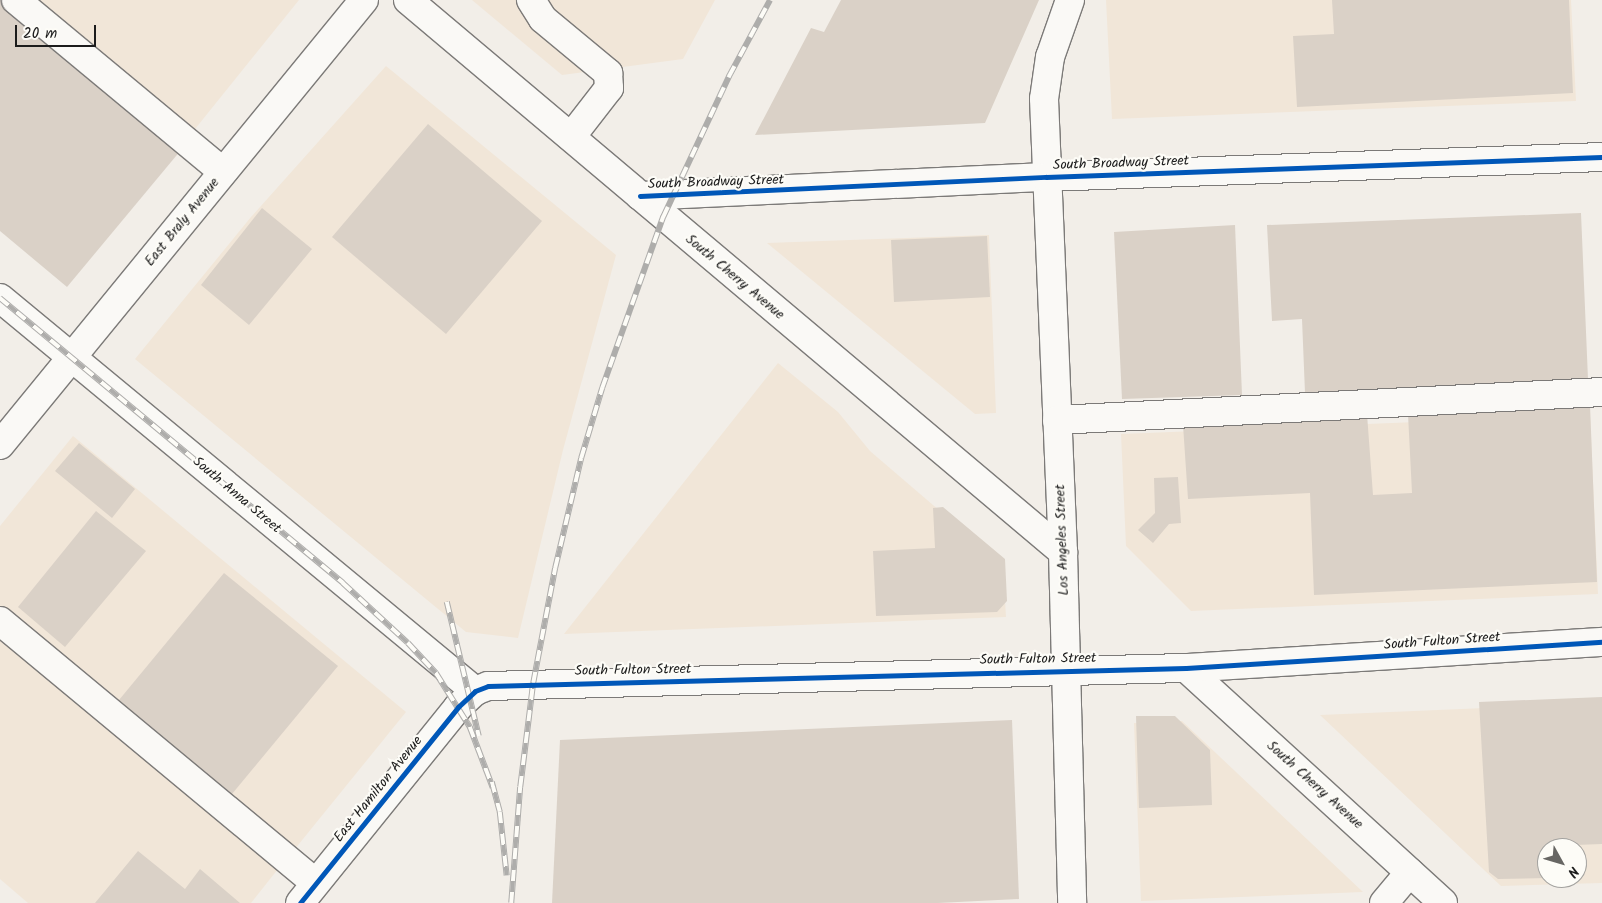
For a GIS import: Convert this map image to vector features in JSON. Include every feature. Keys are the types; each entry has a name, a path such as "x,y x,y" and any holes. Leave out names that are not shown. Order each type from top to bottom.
{"street":[{"path":"16,0 223,172"},
{"name":"East Braly Avenue","path":"0,445 364,0"},
{"name":"South Cherry Avenue","path":"408,0 1063,552"},
{"path":"532,0 543,19 608,73 609,88 571,137"},
{"path":"1046,176 1044,99 1050,57 1070,0"},
{"name":"South Broadway Street","path":"640,196 1046,176 1602,157"},
{"name":"Los Angeles Street","path":"1046,176 1063,552 1072,903"},
{"name":"South Anna Street","path":"0,298 475,691"},
{"path":"1057,420 1602,392"},
{"path":"0,621 308,893"},
{"name":"South Fulton Street","path":"475,691 508,683 1186,668 1602,642"},
{"name":"South Cherry Avenue","path":"1186,668 1443,903"},
{"name":"East Hamilton Avenue","path":"308,893 475,691"},
{"path":"1384,903 1410,872"}],"shaded area":[{"path":"19,0 299,0 187,139"},
{"path":"472,0 715,0 683,59 562,75"},
{"path":"1106,0 1571,0 1576,101 1112,119"},
{"path":"386,66 616,255 563,450 518,638 466,632 135,359 251,217"},
{"path":"989,235 996,413 975,414 767,243"},
{"path":"778,363 838,412 870,451 1003,565 1006,617 564,634"},
{"path":"1590,415 1598,594 1191,611 1126,546 1121,434"},
{"path":"73,436 406,712 290,855 0,616 0,526"},
{"path":"0,640 278,869 251,903 28,903 0,879"},
{"path":"1602,703 1602,883 1587,883 1587,838 1537,838 1537,885 1501,886 1320,715"},
{"path":"1182,721 1363,892 1141,901 1134,723"}],"building":[{"path":"0,0 13,0 186,144 67,287 0,231"},
{"path":"841,0 1039,0 985,123 755,135 811,28 824,32"},
{"path":"1332,0 1569,0 1573,93 1297,107 1293,36 1334,34"},
{"path":"428,124 542,221 446,334 332,237"},
{"path":"262,208 312,249 249,325 201,285"},
{"path":"1581,213 1588,379 1305,393 1302,319 1272,321 1267,225"},
{"path":"1235,225 1242,395 1122,399 1114,232"},
{"path":"987,236 990,297 894,302 891,240"},
{"path":"1590,405 1597,582 1314,595 1310,493 1188,499 1183,425 1367,414 1373,495 1412,493 1408,414"},
{"path":"79,443 135,489 112,518 55,471"},
{"path":"1178,477 1181,523 1169,524 1153,543 1138,530 1155,513 1154,478"},
{"path":"943,507 1005,559 1007,601 997,612 876,616 873,551 935,548 933,508"},
{"path":"96,511 146,551 65,647 18,607"},
{"path":"224,573 338,666 232,794 119,700"},
{"path":"1602,697 1602,844 1587,845 1587,838 1537,838 1537,878 1498,879 1489,872 1479,702"},
{"path":"1136,716 1175,716 1210,750 1212,805 1139,808"},
{"path":"1012,720 1019,899 938,903 552,903 560,740"},
{"path":"138,851 185,889 200,869 240,903 95,903"}],"railway":[{"path":"511,903 520,787 533,683 555,568 581,458 602,388 663,217 729,76 770,0"},
{"path":"0,298 343,583 408,643 436,673 470,727 493,788"},
{"path":"447,602 479,736"},
{"path":"492,782 500,812 507,876"}],"cycle path":[{"path":"640,196 1046,177 1602,157"},
{"path":"300,903 458,707 475,691 488,686 1186,668 1602,642"}]}
